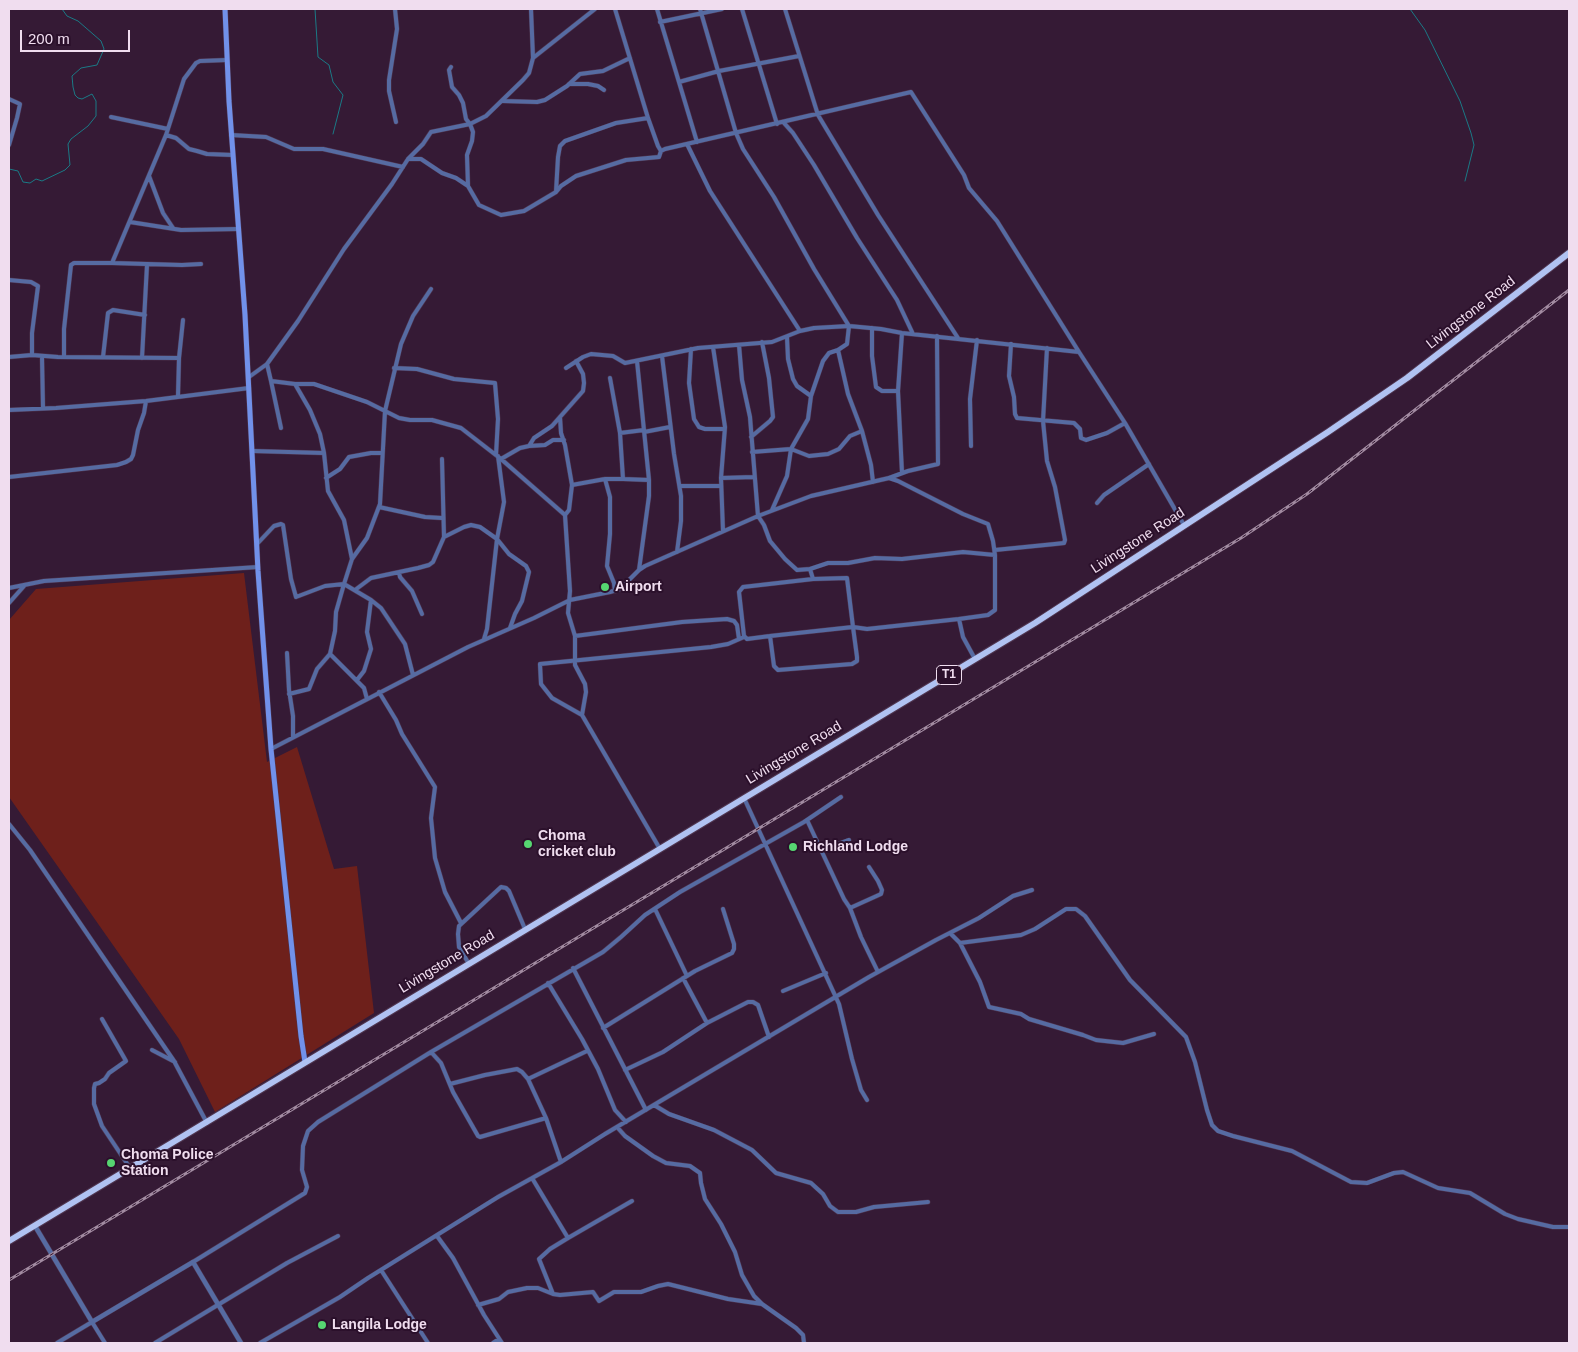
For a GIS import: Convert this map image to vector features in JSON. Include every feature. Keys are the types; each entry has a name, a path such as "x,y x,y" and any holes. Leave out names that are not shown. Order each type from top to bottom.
{"highway":[{"name":"Livingstone Road","path":"9,1241 1036,623 1328,432 1407,378 1569,253"}],"main road":[{"path":"225,9 231,135 249,377 258,567 271,749 305,1062"}],"street":[{"path":"395,9 397,29 389,80 389,92 396,122"},
{"path":"249,377 267,364 298,321 344,249 382,199 408,159 423,144 431,132 470,124 486,116 503,101 529,72 533,58 531,9"},
{"path":"533,58 595,9"},
{"path":"408,159 421,159 442,173 456,178 468,186 479,205 501,215 524,211 556,192 561,186 576,176 626,160 659,157 661,151 648,118 616,9"},
{"path":"657,9 697,142"},
{"path":"700,9 736,133 748,159 774,197 848,326 848,343 838,350 829,353 823,360 812,396 808,419 791,449 787,476 772,510"},
{"path":"660,22 722,9"},
{"path":"742,9 777,124"},
{"path":"785,9 818,115 878,215 958,338"},
{"path":"679,82 719,71 799,56"},
{"path":"503,101 537,102 545,100 580,74 603,71 630,58"},
{"path":"112,263 166,135 184,79 196,63 200,61 227,60"},
{"path":"451,66 449,76 452,87 461,99 466,118 473,132 467,155 468,186"},
{"path":"569,84 588,84 598,86 604,90"},
{"path":"661,151 910,92 964,175 969,188 997,221 1022,265 1125,423 1184,525"},
{"path":"9,99 20,104 9,145"},
{"path":"111,118 168,128"},
{"path":"556,192 558,157 562,143 616,122 648,118"},
{"path":"784,123 793,133 814,165 857,238 897,300 913,334"},
{"path":"166,135 176,138 189,149 207,154 233,155"},
{"path":"231,135 266,138 294,149 323,149 403,168"},
{"path":"686,144 710,191 800,331"},
{"path":"149,176 163,213 173,228"},
{"path":"130,222 181,230 239,229"},
{"path":"64,357 64,329 71,266 74,263 182,266 201,264"},
{"path":"142,358 147,265"},
{"path":"9,280 31,282 38,286 32,333 32,355"},
{"path":"290,694 310,688 317,668 330,654 336,612 352,559 367,538 379,507 385,411 394,368 408,327 431,289"},
{"path":"103,357 108,313 113,310 144,316"},
{"path":"178,396 183,320"},
{"path":"566,368 591,354 613,356 622,363 691,349 762,342 787,337 800,331 814,328 848,326 1079,352"},
{"path":"872,328 872,356 876,387 882,391 898,391"},
{"path":"902,333 898,391 902,473"},
{"path":"271,749 367,698 484,640 570,600 615,591 624,586 639,570 772,510 811,496 889,478 938,464 937,336"},
{"path":"787,337 788,359 793,380 797,386 812,396"},
{"path":"971,446 970,399 977,340"},
{"path":"751,437 770,421 774,414 762,342"},
{"path":"1011,344 1009,376 1016,417 1020,420 1074,423 1080,430 1081,438 1086,440 1107,433 1125,423"},
{"path":"739,345 750,417 758,516 764,525 770,541 791,566 797,570 810,569 828,563 848,563 875,558 902,559 963,552 995,552 1064,543 1055,487 1047,461 1044,421 1047,348"},
{"path":"713,347 724,415 720,478 723,532"},
{"path":"691,349 689,383 694,418 699,427 705,430 724,429"},
{"path":"838,350 851,404 862,431 871,465 873,482"},
{"path":"9,357 32,355 42,357 180,358"},
{"path":"662,356 682,510 676,552"},
{"path":"42,357 43,408"},
{"path":"529,446 534,438 552,426 584,389 583,374 576,361"},
{"path":"637,361 649,480 649,496 639,570"},
{"path":"267,364 281,428"},
{"path":"394,368 417,369 454,379 495,383 498,419 498,457 504,502 484,640"},
{"path":"610,378 620,433 623,478"},
{"path":"271,381 314,384 367,402 399,418 432,420 461,428 565,515"},
{"path":"295,384 312,414 324,453 329,496 344,520 352,559"},
{"path":"9,410 146,401 249,388"},
{"path":"9,477 126,462 134,455 138,430 146,401"},
{"path":"560,417 561,434 564,440 572,485 569,510 565,515 570,600 568,613 575,636 574,662 577,672 585,684 586,692 582,715"},
{"path":"620,433 670,427"},
{"path":"752,452 791,449 809,456 828,454 839,449 850,436 862,431"},
{"path":"498,457 520,448 545,446 553,440 564,440"},
{"path":"252,452 324,453"},
{"path":"326,478 340,469 349,457 382,453"},
{"path":"355,590 371,578 429,565 433,562 444,537 442,518 442,458"},
{"path":"1097,503 1104,495 1149,464"},
{"path":"720,478 754,477"},
{"path":"660,849 582,715 552,698 541,684 540,664 719,646 744,638 853,627 867,629 959,619 993,613 995,610 995,552 988,524 889,478"},
{"path":"572,485 606,479 649,480"},
{"path":"606,479 610,497 607,566 615,591"},
{"path":"680,486 720,486"},
{"path":"379,507 424,517 442,518"},
{"path":"257,544 274,526 281,524 283,526 291,579 296,597 325,586 344,584 355,590 381,608 400,635 405,644 413,675"},
{"path":"444,537 471,525 480,527 497,540 509,554 526,566 529,572 522,601 510,628"},
{"path":"9,588 53,580 258,567"},
{"path":"810,569 813,579"},
{"path":"399,572 400,577 412,591 422,614"},
{"path":"744,638 739,592 741,588 813,579 847,578 856,662 852,664 778,670 774,666 770,636"},
{"path":"9,603 25,585"},
{"path":"357,680 366,665 371,649 367,632 370,600"},
{"path":"575,636 682,622 727,619 736,622 739,639"},
{"path":"959,619 963,637 975,660"},
{"path":"287,653 293,737"},
{"path":"330,654 364,688 367,698"},
{"path":"379,692 402,734 435,787 431,818 435,858 446,892 461,923"},
{"path":"57,1343 305,1193 307,1187 302,1170 303,1146 308,1131 318,1122 431,1052 572,968 603,952 644,915 807,820 841,797"},
{"path":"744,798 836,997 861,1090 866,1100"},
{"path":"807,820 836,883 850,908 861,937 878,972"},
{"path":"9,824 30,850 175,1062 207,1123"},
{"path":"822,850 849,840"},
{"path":"850,908 881,894 882,890 869,867"},
{"path":"469,964 459,947 458,930 461,923 494,896 499,889 504,887 509,890 525,929"},
{"path":"260,1343 340,1298 498,1197 561,1162 878,972 979,918 1013,896 1032,890"},
{"path":"654,909 706,1023"},
{"path":"603,1028 701,967 734,951 734,944 723,909"},
{"path":"960,944 1021,934 1035,929 1066,909 1076,910 1085,916 1130,980 1186,1037 1195,1062 1212,1125 1218,1131 1292,1151 1351,1182 1367,1183 1394,1173 1403,1172 1438,1188 1470,1193 1505,1214 1518,1219 1553,1227 1569,1226"},
{"path":"950,933 960,944 980,982 989,1006 1021,1014 1029,1020 1096,1040 1123,1042 1154,1034"},
{"path":"572,968 646,1110"},
{"path":"783,991 826,973"},
{"path":"548,983 566,1010 598,1069 615,1110 626,1122"},
{"path":"625,1070 663,1052 706,1023 744,1003 753,1002 759,1009 769,1036"},
{"path":"102,1019 126,1061 109,1073 106,1079 95,1084 94,1104 102,1126 131,1168"},
{"path":"152,1050 175,1062"},
{"path":"528,1079 588,1051"},
{"path":"431,1052 441,1063 478,1136 546,1118"},
{"path":"450,1084 517,1069 522,1072 528,1079 546,1118 561,1162"},
{"path":"654,1105 669,1114 705,1126 752,1150 776,1173 811,1183 823,1194 830,1206 838,1212 856,1212 880,1206 928,1202"},
{"path":"617,1127 625,1136 653,1156 666,1163 690,1166 700,1172 706,1199 735,1252 742,1276 754,1296 762,1304 796,1328 802,1335 804,1343"},
{"path":"532,1178 568,1238"},
{"path":"553,1294 539,1259 550,1249 632,1201"},
{"path":"34,1226 105,1343"},
{"path":"155,1343 287,1263 338,1236"},
{"path":"437,1236 453,1258 500,1341 493,1343"},
{"path":"193,1262 242,1343"},
{"path":"382,1270 428,1343"},
{"path":"478,1305 499,1299 508,1292 527,1288 538,1288 553,1294 593,1292 599,1301 614,1292 641,1292 668,1284 728,1299 762,1304"}],"shaded area":[{"path":"244,573 267,762 297,747 334,869 357,866 374,1013 215,1112 179,1039 9,797 9,620 36,589"}],"waterway":[{"path":"9,169 18,171 23,182 30,183 36,179 42,181 65,170 70,165 68,144 96,116 96,101 92,94 82,99 78,98 75,95 72,76 81,68 97,65 104,49 101,41 78,21 67,16 62,9"},
{"path":"315,9 318,57 329,65 333,82 343,95 333,134"},
{"path":"1410,9 1425,30 1460,101 1471,133 1474,145 1465,181"}],"railway":[{"path":"9,1280 1241,538 1307,494 1569,290"}],"place":[{"name":"Airport","path":"605,587"},
{"name":"Choma cricket club","path":"528,844"},
{"name":"Richland Lodge","path":"793,847"},
{"name":"Choma Police Station","path":"111,1163"},
{"name":"Langila Lodge","path":"322,1325"}]}
